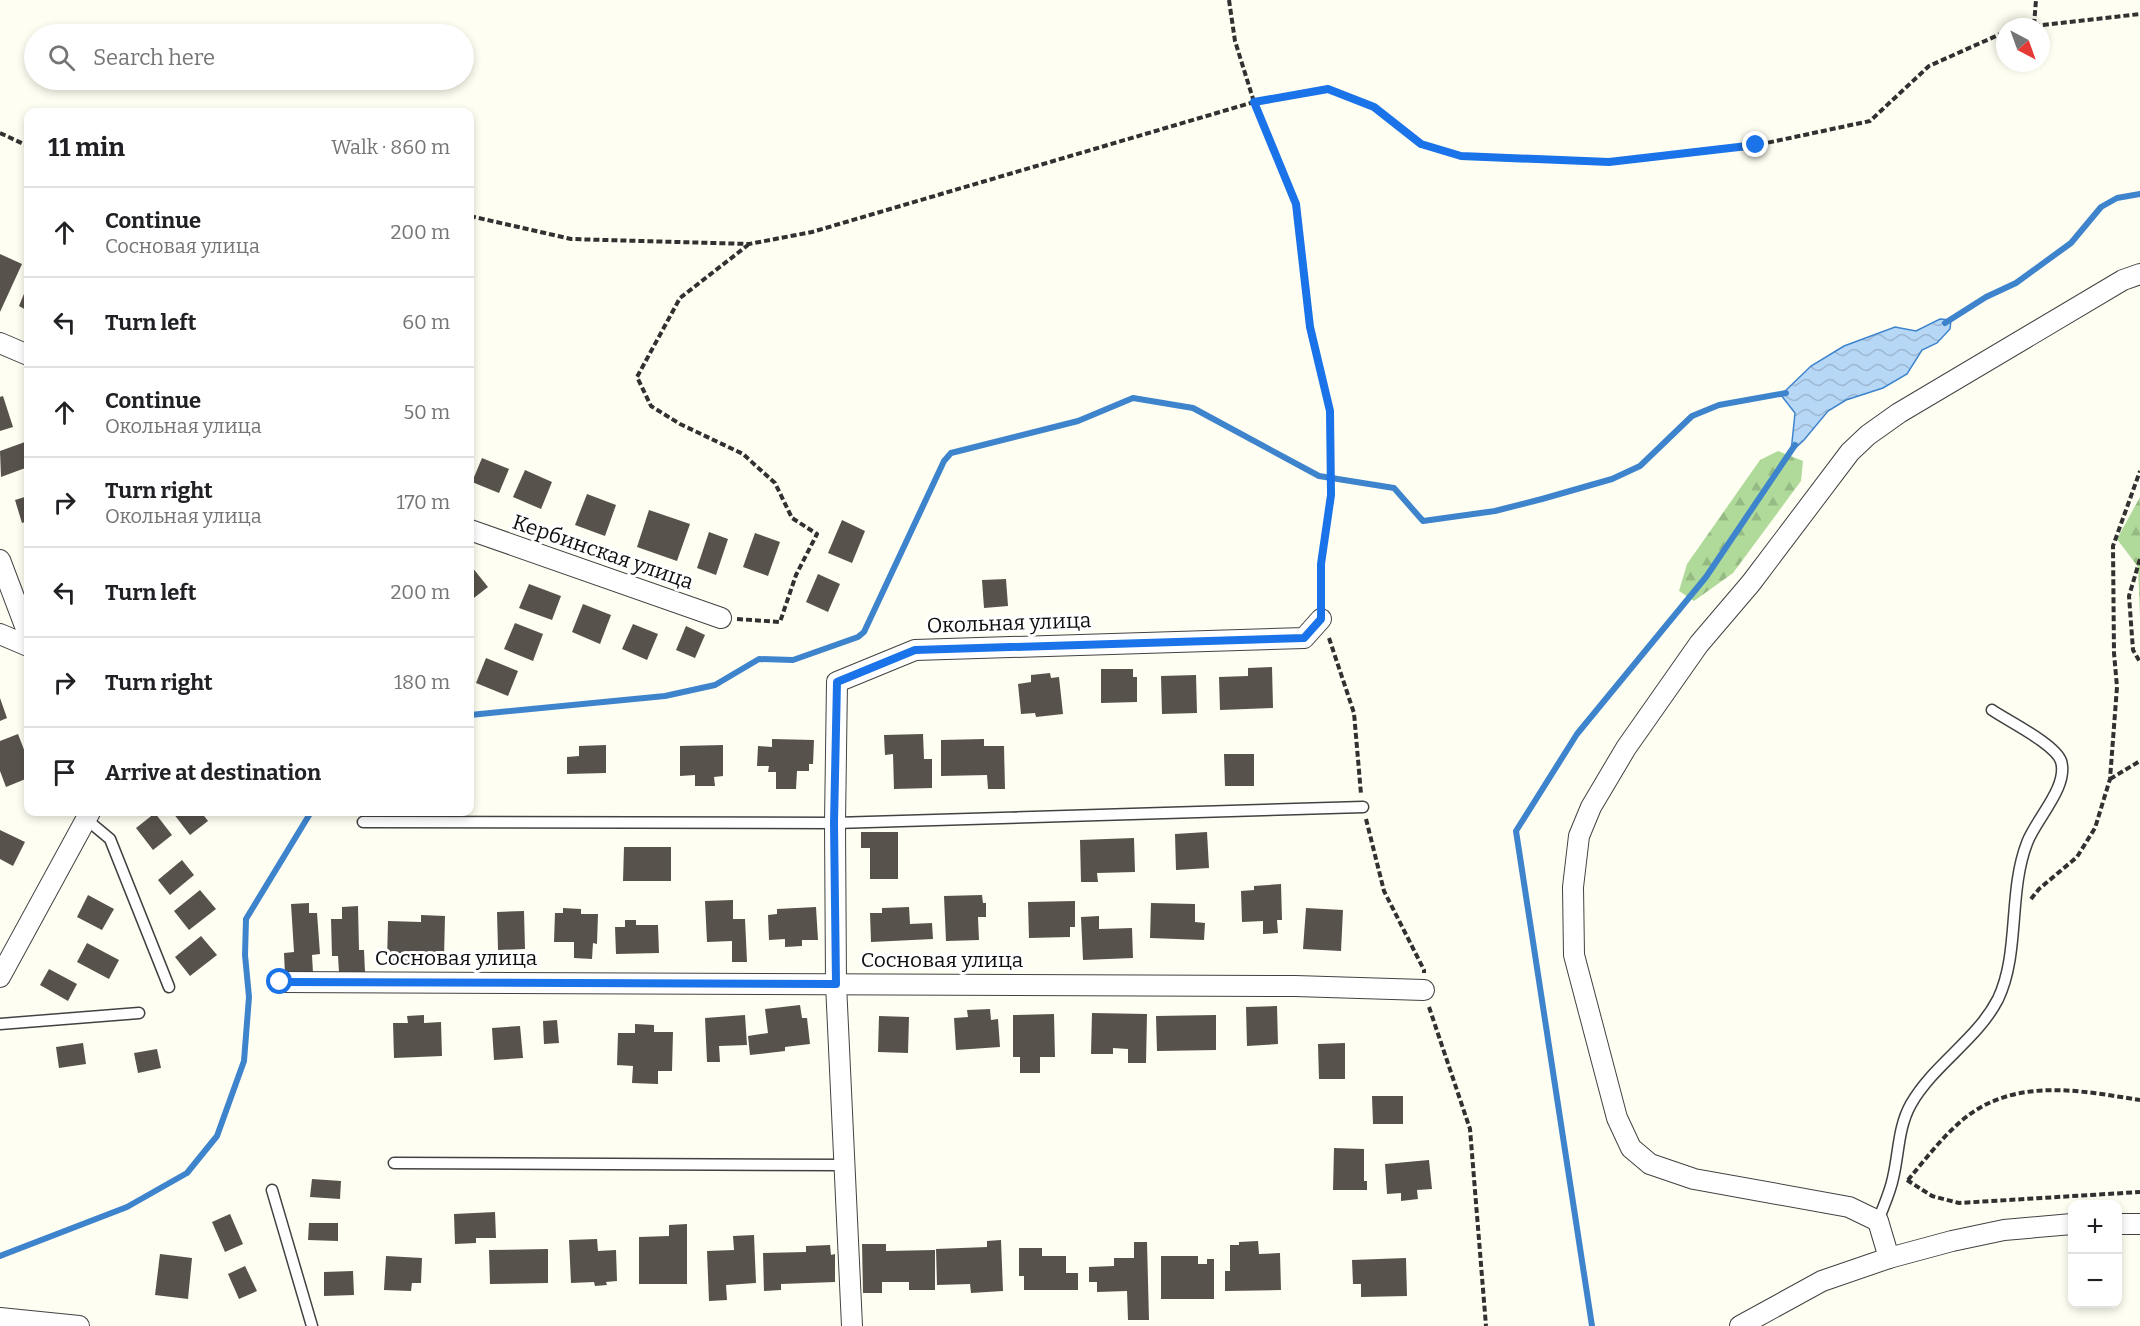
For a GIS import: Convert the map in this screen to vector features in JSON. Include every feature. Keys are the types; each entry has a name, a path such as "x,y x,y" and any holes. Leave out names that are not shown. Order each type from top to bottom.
{"street":[{"path":"1889,1258 1878,1221 1849,1207 1694,1179 1650,1164 1630,1148 1617,1118 1574,955 1573,887 1579,836 1591,807 1633,738 1699,644 1751,583 1850,452 1868,435 1899,413 2123,280 2140,274"},
{"path":"0,344 24,353"},
{"name":"Кербинская улица","path":"474,531 721,618"},
{"path":"0,560 24,623"},
{"name":"Окольная улица","path":"834,823 837,682 915,650 1304,638 1321,619"},
{"path":"0,634 24,644"},
{"path":"0,977 87,816"},
{"path":"834,823 836,984 852,1326"},
{"name":"Сосновая улица","path":"280,982 1295,986 1424,990"},
{"path":"1740,1326 1822,1281 1889,1258 2004,1230 2068,1224"},
{"path":"2122,1224 2140,1224"},
{"path":"0,1318 79,1326"}],"lane":[{"path":"1878,1221 1893,1180 1899,1135 1910,1105 1924,1085 1989,1013 1999,997 2007,970 2018,871 2027,841 2054,795 2062,776 2060,760 2050,748 1992,710"},
{"path":"363,822 834,823 1362,807"},
{"path":"89,816 110,839 169,987"},
{"path":"0,1024 139,1013"},
{"path":"394,1163 846,1165"},
{"path":"272,1190 312,1326"}],"path":[{"path":"1229,0 1235,41 1254,102 1296,204 1310,327 1330,411 1331,495 1321,564 1321,619 1354,713 1362,807 1384,891 1424,970 1424,990 1470,1129 1486,1326"},
{"path":"2035,18 2036,0"},
{"path":"2050,24 2140,14"},
{"path":"474,217 571,239 749,244 812,232 1254,102 1328,89 1374,107 1421,144 1461,156 1609,162 1756,145 1870,122 1929,66 1996,36"},
{"path":"0,133 24,144"},
{"path":"721,618 780,622 796,575 817,534 792,518 775,483 743,454 680,424 651,406 637,377 680,298 749,244"},
{"path":"2013,921 2039,889 2077,857 2095,828 2110,779 2117,687 2114,653 2113,546 2140,471"},
{"path":"2140,559 2129,596 2133,650 2140,662"},
{"path":"2110,779 2140,761"},
{"path":"1908,1180 1952,1130 1982,1106 2021,1092 2077,1090 2140,1100"},
{"path":"1893,1180 1908,1180 1932,1196 1959,1203 2140,1192"}],"green space":[{"path":"1778,451 1803,461 1801,481 1733,573 1694,601 1679,591 1687,564 1760,460"},
{"path":"2140,497 2140,617 2138,567 2117,539"}],"water":[{"path":"1940,319 1951,320 1950,329 1937,343 1922,350 1907,374 1883,388 1846,400 1828,411 1791,452 1795,413 1781,395 1811,366 1844,346 1895,327 1916,331"}],"building":[{"path":"0,254 22,264 0,312"},
{"path":"24,294 24,309 19,306"},
{"path":"3,396 13,427 0,431 0,397"},
{"path":"24,442 24,468 1,477 0,451"},
{"path":"482,458 509,469 499,493 474,483"},
{"path":"525,470 552,482 541,509 513,497"},
{"path":"587,494 616,505 605,536 575,525"},
{"path":"24,497 24,522 22,523 15,500"},
{"path":"649,510 690,524 677,561 637,547"},
{"path":"842,520 865,531 852,563 828,553"},
{"path":"709,532 728,539 716,575 697,568"},
{"path":"755,533 780,542 768,576 743,567"},
{"path":"474,570 488,587 474,598"},
{"path":"818,574 840,584 828,612 806,602"},
{"path":"1006,579 1008,606 984,608 982,580"},
{"path":"529,584 561,596 552,620 519,608"},
{"path":"583,604 611,615 600,644 572,632"},
{"path":"515,623 543,634 533,661 504,649"},
{"path":"633,624 658,634 647,660 622,649"},
{"path":"686,626 705,635 695,658 676,650"},
{"path":"486,658 518,671 508,696 476,683"},
{"path":"1272,667 1273,708 1220,710 1219,677 1248,676 1248,668"},
{"path":"1101,669 1133,669 1133,677 1137,677 1137,702 1101,703"},
{"path":"1050,673 1051,678 1059,677 1063,714 1036,717 1035,713 1021,714 1018,684 1031,682 1031,675"},
{"path":"1196,675 1197,713 1162,714 1161,676"},
{"path":"0,698 7,718 0,721"},
{"path":"18,734 24,750 24,780 6,787 0,771 0,741"},
{"path":"923,734 924,759 932,759 932,788 894,789 893,754 885,755 884,735"},
{"path":"772,739 814,740 813,764 809,764 809,771 797,771 796,789 776,789 776,772 768,772 769,766 757,766 758,746 772,747"},
{"path":"984,739 984,746 1004,746 1005,789 988,789 987,775 941,776 941,740"},
{"path":"606,745 606,773 567,774 567,757 579,756 579,746"},
{"path":"723,745 723,776 714,777 715,786 695,786 695,775 680,776 680,746"},
{"path":"1224,754 1254,754 1254,786 1225,786"},
{"path":"151,816 157,816 172,835 153,850 136,828"},
{"path":"175,816 204,816 208,821 190,835"},
{"path":"0,830 25,842 13,866 0,859"},
{"path":"861,832 898,832 898,879 870,879 870,848 861,848"},
{"path":"1207,832 1209,868 1176,870 1175,834"},
{"path":"1134,838 1135,872 1097,873 1098,882 1081,882 1080,840"},
{"path":"624,847 671,847 671,881 623,881"},
{"path":"182,860 194,875 170,895 158,880"},
{"path":"1281,884 1282,920 1277,920 1278,933 1263,934 1263,921 1242,922 1241,891 1254,890 1254,886"},
{"path":"200,890 216,909 189,930 174,911"},
{"path":"88,895 114,909 102,930 77,917"},
{"path":"982,895 983,903 986,903 986,917 978,917 979,940 946,941 944,896"},
{"path":"733,900 733,919 745,919 747,962 732,962 732,941 707,942 705,901"},
{"path":"1075,901 1075,927 1070,927 1070,937 1029,938 1028,902"},
{"path":"309,903 309,913 317,913 320,954 312,955 313,973 285,975 284,953 294,952 291,904"},
{"path":"1151,903 1195,904 1195,922 1205,923 1204,940 1150,938"},
{"path":"358,906 359,950 364,950 365,972 339,972 338,956 332,956 331,919 342,919 342,907"},
{"path":"816,907 818,940 802,940 802,946 785,947 785,939 769,940 768,915 777,914 777,909"},
{"path":"909,907 910,924 932,923 933,939 871,942 870,913 882,913 882,908"},
{"path":"563,908 581,909 581,914 598,914 597,944 593,943 592,959 574,958 574,942 554,942 555,913 563,913"},
{"path":"1306,908 1343,910 1341,951 1303,949"},
{"path":"524,911 525,949 498,950 497,912"},
{"path":"421,915 445,916 444,958 418,957 417,963 387,962 388,921 421,922"},
{"path":"1099,916 1099,929 1132,928 1133,958 1083,960 1081,917"},
{"path":"625,920 636,920 636,925 658,925 659,953 616,954 615,927 625,927"},
{"path":"201,936 217,955 190,976 175,957"},
{"path":"87,943 119,960 109,979 77,962"},
{"path":"49,969 77,984 68,1001 40,985"},
{"path":"800,1005 802,1018 807,1018 810,1044 785,1047 785,1051 750,1055 748,1036 768,1033 765,1009"},
{"path":"1277,1006 1278,1044 1247,1046 1246,1007"},
{"path":"990,1009 991,1020 998,1019 1000,1047 956,1050 954,1018 968,1017 967,1010"},
{"path":"1092,1013 1147,1014 1146,1063 1128,1063 1128,1049 1113,1048 1113,1054 1091,1054"},
{"path":"1054,1014 1055,1057 1040,1057 1040,1073 1020,1073 1020,1057 1013,1057 1013,1015"},
{"path":"424,1015 424,1023 441,1022 442,1056 394,1058 393,1023 408,1023 407,1016"},
{"path":"745,1015 747,1045 719,1046 720,1062 707,1062 705,1018"},
{"path":"1216,1015 1216,1050 1157,1051 1156,1016"},
{"path":"879,1016 909,1017 908,1053 878,1052"},
{"path":"557,1020 559,1043 544,1044 543,1021"},
{"path":"635,1024 654,1025 654,1032 673,1032 672,1071 658,1071 658,1084 632,1083 633,1066 617,1065 618,1033 635,1033"},
{"path":"520,1026 523,1058 494,1060 492,1028"},
{"path":"83,1043 86,1064 59,1068 56,1047"},
{"path":"1345,1043 1345,1079 1319,1079 1318,1044"},
{"path":"157,1049 161,1068 138,1073 134,1053"},
{"path":"1372,1096 1403,1096 1403,1124 1373,1124"},
{"path":"1334,1148 1364,1149 1364,1181 1367,1181 1367,1190 1333,1190"},
{"path":"1429,1160 1432,1189 1417,1190 1418,1199 1401,1201 1401,1193 1387,1194 1385,1164"},
{"path":"312,1179 341,1181 340,1199 310,1197"},
{"path":"495,1212 496,1238 476,1238 476,1243 455,1244 454,1214"},
{"path":"230,1214 243,1244 225,1252 212,1222"},
{"path":"309,1223 338,1223 338,1241 308,1240"},
{"path":"687,1224 687,1284 639,1284 639,1237 669,1236 669,1225"},
{"path":"754,1235 756,1283 726,1285 727,1300 709,1301 707,1251 734,1250 733,1236"},
{"path":"597,1239 598,1251 616,1250 617,1281 595,1286 594,1282 571,1283 569,1240"},
{"path":"1001,1240 1003,1291 971,1293 970,1284 937,1285 936,1249 987,1247 987,1241"},
{"path":"1258,1241 1259,1254 1280,1253 1281,1290 1225,1291 1225,1271 1230,1271 1230,1245"},
{"path":"1134,1242 1147,1242 1149,1320 1128,1320 1127,1291 1097,1292 1097,1282 1089,1282 1089,1267 1114,1266 1114,1258 1134,1258"},
{"path":"862,1244 886,1244 886,1251 935,1250 935,1290 909,1290 909,1282 882,1282 882,1293 863,1293"},
{"path":"830,1245 831,1255 835,1254 835,1282 781,1284 781,1290 764,1291 763,1253 806,1252 806,1246"},
{"path":"1019,1248 1042,1248 1042,1256 1066,1256 1066,1273 1078,1273 1078,1290 1024,1290 1024,1276 1019,1276"},
{"path":"548,1249 548,1283 490,1284 489,1250"},
{"path":"160,1254 192,1258 188,1299 155,1295"},
{"path":"386,1256 422,1258 421,1283 412,1283 411,1291 384,1290"},
{"path":"1161,1256 1198,1256 1198,1264 1207,1264 1207,1259 1214,1259 1214,1299 1161,1299"},
{"path":"1406,1258 1407,1296 1361,1297 1361,1284 1353,1284 1352,1260"},
{"path":"245,1266 257,1291 239,1299 228,1274"},
{"path":"353,1271 354,1295 324,1296 324,1272"}],"waterway":[{"path":"1945,323 1986,297 2016,283 2071,243 2101,207 2117,198 2140,194"},
{"path":"474,715 665,696 715,685 759,659 793,660 858,637 864,632 944,461 951,453 1078,421 1133,398 1193,408 1319,476 1394,488 1423,521 1495,511 1612,479 1640,466 1692,416 1719,405 1786,393"},
{"path":"1592,1326 1516,831 1577,734 1706,577 1795,445"},
{"path":"0,1256 127,1207 187,1173 217,1136 244,1061 249,997 245,955 246,919 309,816"}],"route":[{"path":"280,982 836,984 834,823 837,682 915,650 1304,638 1321,619 1321,564 1331,495 1330,411 1310,327 1296,204 1254,102 1328,89 1374,107 1421,144 1461,156 1609,162 1756,145"}]}
